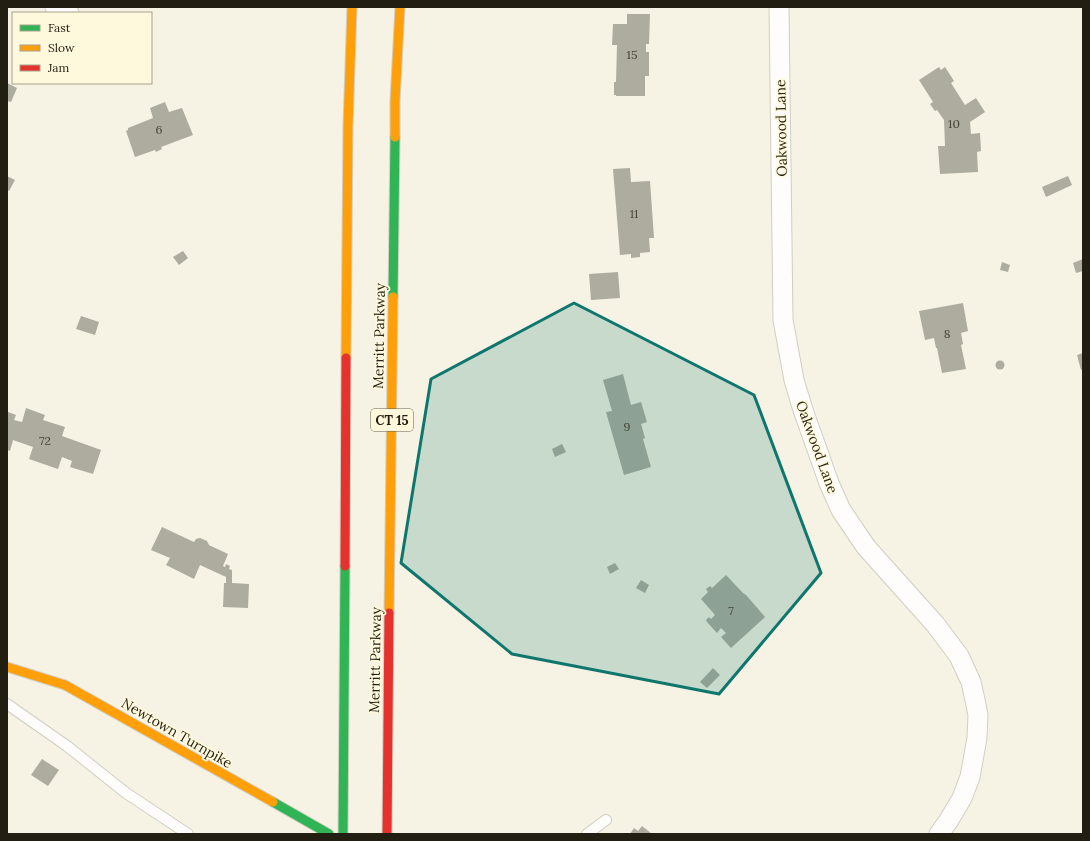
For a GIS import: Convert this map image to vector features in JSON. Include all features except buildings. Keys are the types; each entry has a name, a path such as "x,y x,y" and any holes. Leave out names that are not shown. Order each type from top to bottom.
{"main road":[{"path":"343,834 348,133 352,7"},
{"name":"Merritt Parkway","path":"387,834 395,101 400,7"},
{"name":"Newtown Turnpike","path":"7,666 65,685 329,834"}],"street":[{"path":"56,7 67,12"},
{"name":"Oakwood Lane","path":"779,7 783,320 794,380 829,483 841,510 866,547 935,624 959,656 971,682 976,700 978,715 977,738 970,777 962,798 939,834"}],"lane":[{"path":"7,704 67,746 126,793 188,834"},
{"path":"587,834 606,820"}],"highlighted area":[{"path":"574,303 754,395 821,573 719,694 512,654 401,563 431,379"}],"traffic: fast":[{"path":"393,297 395,137"},
{"path":"343,834 345,566"},
{"path":"273,802 329,834"}],"traffic: slow":[{"path":"346,358 348,126 352,7"},
{"path":"395,137 395,101 400,7"},
{"path":"389,613 393,297"},
{"path":"7,667 65,685 273,802"}],"traffic: jam":[{"path":"345,566 346,358"},
{"path":"387,834 389,613"}]}
